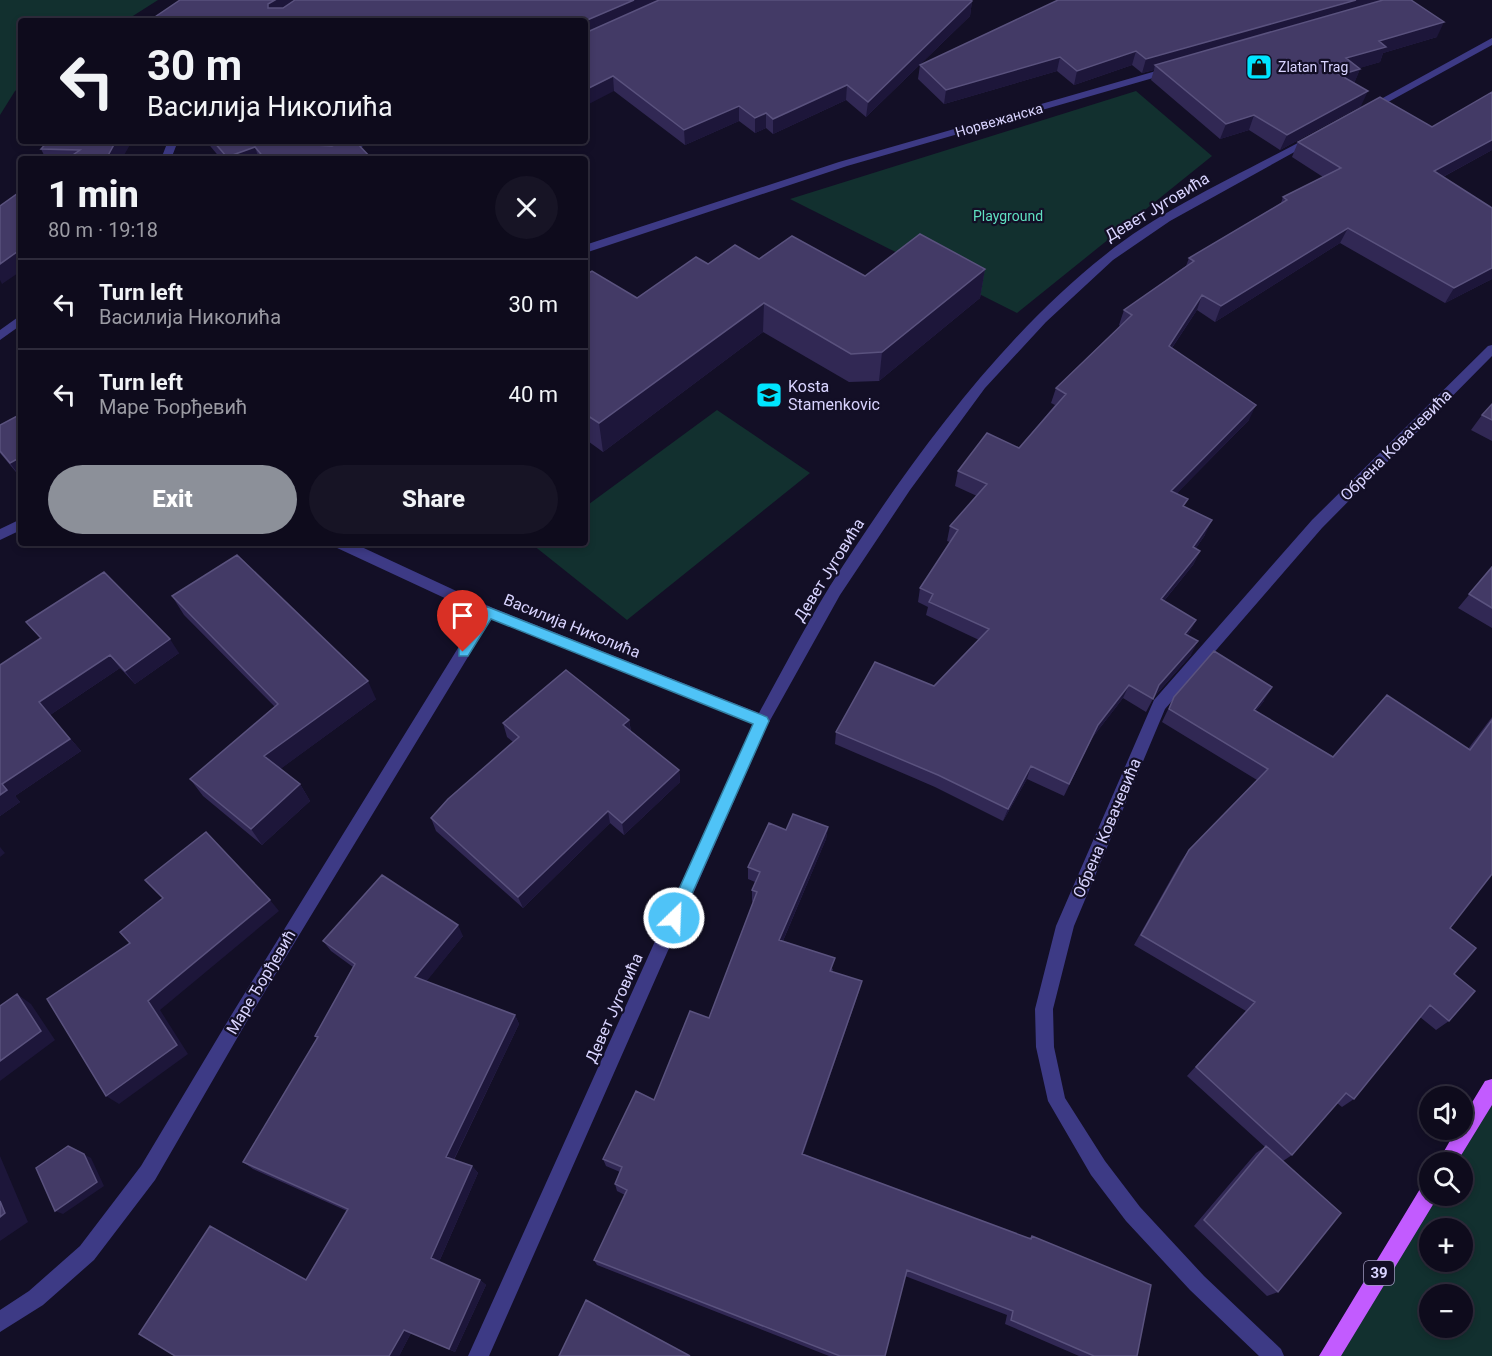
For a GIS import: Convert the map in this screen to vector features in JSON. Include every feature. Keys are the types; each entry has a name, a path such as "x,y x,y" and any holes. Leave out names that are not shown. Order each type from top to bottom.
{"main road":[{"path":"1453,1152 1492,1088"},
{"name":"39","path":"1329,1356 1421,1206"}],"street":[{"path":"1358,115 1492,41"},
{"name":"Норвежанска","path":"588,248 843,164 1183,67"},
{"name":"Девет Југовића","path":"478,1356 762,721 835,591 905,486 981,385 1042,319 1109,257 1166,219 1327,131"},
{"path":"335,156 361,144"},
{"path":"0,336 18,321"},
{"name":"Обрена Ковачевића","path":"1274,1356 1197,1283 1133,1214 1098,1168 1057,1101 1044,1047 1044,1009 1065,926 1159,705 1317,524 1492,349"},
{"path":"0,535 18,526"},
{"name":"Василија Николића","path":"346,546 488,612 762,721"},
{"name":"Маре Ђорђевић","path":"0,1322 36,1298 87,1253 148,1173 247,1004 488,612"}],"green space":[{"path":"0,0 158,0 130,18 18,18 18,89 0,115"},
{"name":"Playground","path":"1136,91 1212,156 1017,313 790,199"},
{"path":"717,410 810,473 627,620 534,546 588,546 588,505"},
{"path":"1492,1091 1492,1356 1338,1356 1425,1206 1473,1206 1473,1152 1456,1152 1463,1140 1473,1140 1473,1123"}],"building":[{"path":"180,0 275,0 268,4 268,8 283,8 295,0 634,0 588,20 153,18"},
{"path":"659,0 972,1 868,102 847,85 773,119 766,113 755,118 739,106 684,130 613,76 588,88 588,32"},
{"path":"1058,0 1356,0 1146,59 1136,51 1077,71 1060,57 946,90 920,65"},
{"path":"1383,0 1411,0 1444,22 1379,41 1386,47 1346,58 1360,69 1340,75 1368,91 1287,135 1254,115 1226,124 1155,65"},
{"path":"1492,92 1492,140 1434,171 1492,208 1492,268 1454,288 1348,228 1221,306 1202,295 1169,346 1256,405 1171,491 1188,499 1183,506 1212,520 1193,547 1200,551 1161,599 1196,620 1185,634 1198,641 1159,685 1153,699 1129,685 1098,725 1069,784 1031,766 1008,809 938,775 836,732 875,662 934,686 989,629 929,602 933,594 920,588 958,530 950,526 987,484 958,471 987,433 1019,448 1066,394 1056,388 1132,315 1124,310 1194,261 1189,258 1287,200 1283,197 1341,168 1298,142 1380,97 1432,127"},
{"path":"45,144 114,144 108,156 71,156 80,150 41,149"},
{"path":"216,144 332,146 358,144 369,156 262,156 255,147 226,156"},
{"path":"18,193 18,251 0,264 0,206"},
{"path":"920,234 985,269 882,352 851,354 764,303 599,423 588,416 588,273 592,271 637,298 696,257 708,264 735,245 759,259 792,236 865,276"},
{"path":"1492,404 1492,420 1482,415"},
{"path":"18,416 18,459 10,463 0,451 0,425"},
{"path":"237,555 368,681 264,756 300,784 251,829 190,779 278,704 172,596"},
{"path":"1492,567 1492,608 1469,594"},
{"path":"104,572 170,639 125,671 110,655 39,702 70,739 2,784 7,790 0,795 0,665 41,638 26,622"},
{"path":"1214,651 1272,687 1254,710 1333,757 1387,695 1470,750 1492,720 1492,874 1450,928 1476,948 1454,974 1475,991 1449,1021 1430,1005 1354,1099 1346,1093 1292,1155 1196,1067 1255,1002 1141,935 1189,850 1268,769 1169,709 1174,697"},
{"path":"566,670 629,720 623,725 679,770 622,823 608,811 518,897 431,818 448,799 519,737 503,723"},
{"path":"793,814 828,827 779,940 835,958 830,971 862,981 802,1154 1031,1239 1032,1236 1151,1285 1137,1356 1094,1356 1011,1320 1013,1311 907,1270 885,1356 840,1356 594,1260 627,1190 615,1184 622,1167 603,1159 636,1091 654,1100 690,1011 709,1018 757,892 752,890 760,872 748,867 769,823 786,830"},
{"path":"206,832 270,900 148,1001 177,1045 106,1096 47,999 130,943 120,932 163,898 145,880"},
{"path":"382,875 458,925 415,977 515,1015 446,1157 472,1166 431,1258 480,1280 449,1349 404,1330 389,1356 175,1356 139,1334 210,1226 306,1280 348,1209 243,1162 318,1037 315,1036 355,964 323,941"},
{"path":"17,994 41,1031 0,1061 0,1006"},
{"path":"68,1146 84,1154 97,1182 55,1211 36,1168"},
{"path":"1266,1146 1341,1213 1278,1292 1204,1220"},
{"path":"0,1201 5,1213 0,1217"},
{"path":"586,1300 690,1356 559,1356"}],"place":[{"name":"Zlatan Trag","path":"1259,67"},
{"name":"Kosta Stamenkovic","path":"769,395"}],"route":[{"path":"463,652 488,612 762,721 674,918"}]}
